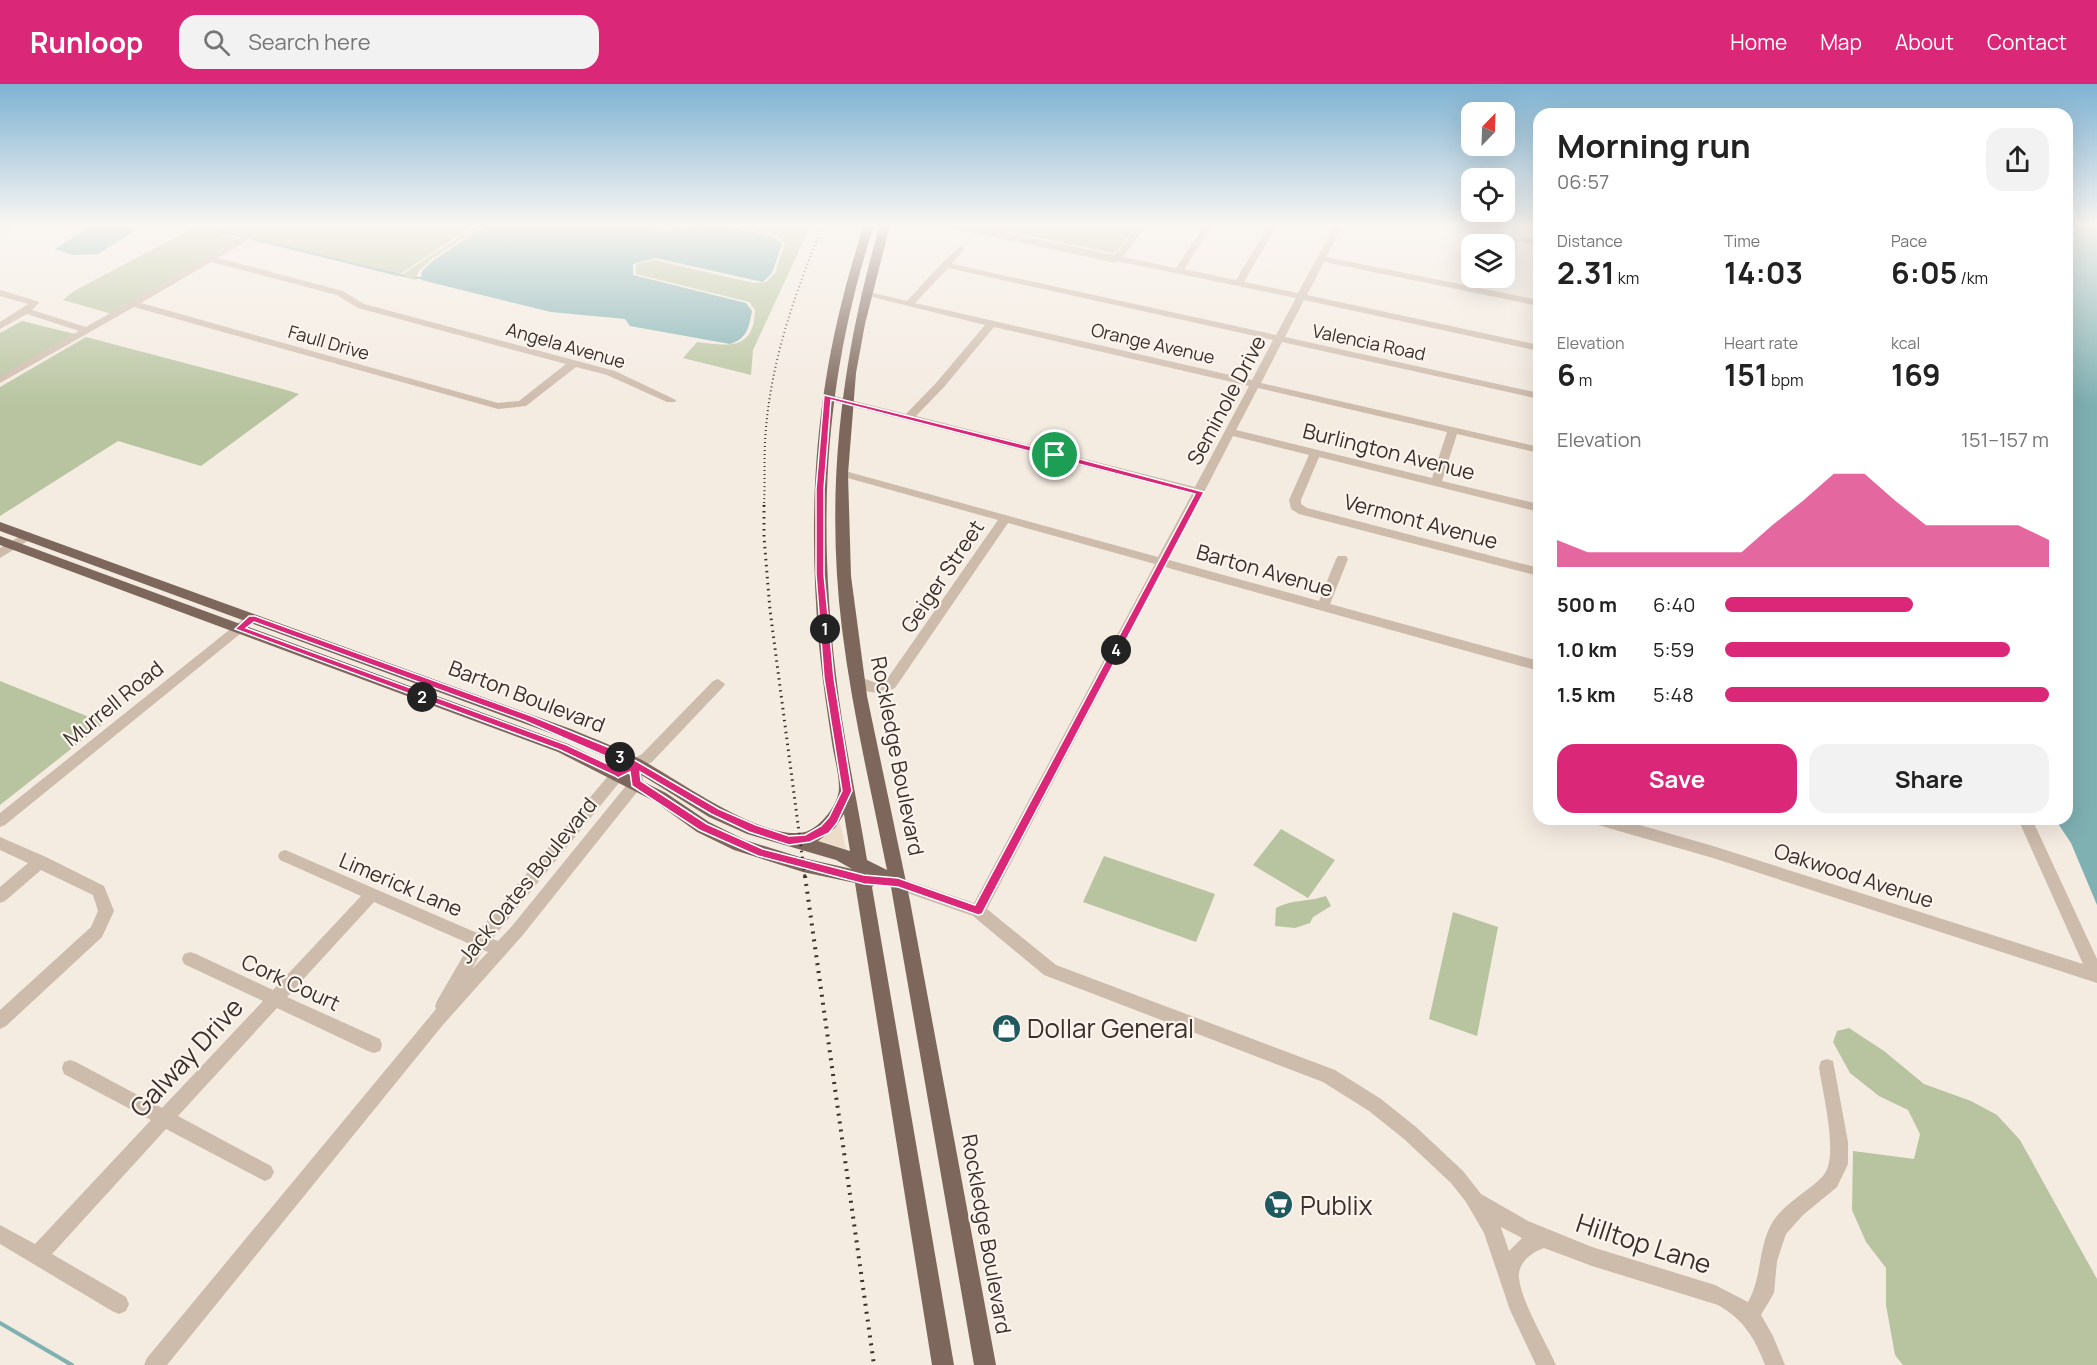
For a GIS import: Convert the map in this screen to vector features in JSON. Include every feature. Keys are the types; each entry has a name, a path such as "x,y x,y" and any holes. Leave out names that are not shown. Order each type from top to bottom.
{"main road":[{"path":"850,285 827,397 820,489 820,574 829,678 944,1365"},
{"path":"855,285 863,302"},
{"name":"Rockledge Boulevard","path":"868,285 846,402 841,473 841,534 846,600 857,681 954,1177 985,1365"},
{"path":"848,290 863,302"},
{"name":"Barton Boulevard","path":"0,526 528,719 635,764 715,812 753,829 840,854 863,872"},
{"name":"Barton Boulevard","path":"7,543 563,748 636,783 703,827 740,845 770,855 863,872 898,883"},
{"path":"820,574 833,591 846,600"},
{"path":"104,580 120,575 158,584"},
{"path":"413,694 426,681"},
{"path":"517,731 528,719"},
{"path":"789,841 807,839 825,830 833,820 847,791"}],"street":[{"path":"0,380 166,285"},
{"name":"Angela Avenue","path":"309,285 340,293 361,306 620,376 670,400"},
{"path":"909,304 927,285"},
{"name":"Valencia Road","path":"1035,285 1533,395"},
{"path":"1242,285 1533,347"},
{"name":"Seminole Drive","path":"978,911 1308,285"},
{"path":"1449,285 1533,302"},
{"path":"0,293 34,303 27,311 0,326"},
{"name":"Orange Avenue","path":"863,302 909,304 1533,449"},
{"name":"Faull Drive","path":"134,304 498,406 516,406 527,401 574,363"},
{"path":"27,311 87,330"},
{"path":"909,417 993,323"},
{"path":"827,397 1200,492"},
{"path":"1436,483 1454,430"},
{"name":"Burlington Avenue","path":"1230,432 1533,507"},
{"name":"Vermont Avenue","path":"1315,454 1295,500 1295,506 1303,511 1533,570"},
{"name":"Barton Avenue","path":"841,473 1533,664"},
{"name":"Geiger Street","path":"857,681 872,688 885,688 890,685 1005,518"},
{"path":"0,554 7,543 27,536"},
{"path":"1323,606 1342,559"},
{"name":"Murrell Road","path":"0,822 252,618"},
{"name":"Jack Oates Boulevard","path":"436,1021 480,941 618,774 647,758 718,684"},
{"path":"635,764 636,783"},
{"name":"Jack Oates Boulevard","path":"154,1365 436,1021 501,950 636,783"},
{"name":"Oakwood Avenue","path":"1619,825 1713,852 2097,975"},
{"path":"2028,825 2097,975"},
{"path":"0,843 99,891 106,910 97,932 0,1021"},
{"name":"Limerick Lane","path":"285,856 501,950"},
{"path":"0,896 41,861"},
{"path":"898,883 978,911 1050,970 1329,1076 1375,1105 1440,1161 1472,1196 1492,1228 1520,1310 1546,1365"},
{"name":"Galway Drive","path":"37,1256 372,894"},
{"name":"Cork Court","path":"190,959 374,1045"},
{"path":"1749,1317 1764,1293 1768,1261 1779,1228 1831,1180 1839,1164 1839,1142 1827,1067"},
{"path":"69,1068 265,1172"},
{"name":"Hilltop Lane","path":"1472,1196 1493,1213 1543,1239 1708,1293 1742,1309 1757,1325 1775,1365"},
{"path":"0,1234 119,1304"},
{"path":"1509,1277 1510,1265 1521,1249 1531,1242 1543,1239"}],"green space":[{"path":"86,285 162,285 112,314 63,300"},
{"path":"680,285 783,285 753,350 751,375 683,358 697,342 729,344 744,339 750,333 755,310 749,302"},
{"path":"22,321 75,334 0,377 0,333"},
{"path":"86,337 299,394 201,466 118,441 0,516 0,387"},
{"path":"0,681 104,723 0,805"},
{"path":"1281,829 1335,860 1308,898 1253,865"},
{"path":"1104,856 1215,894 1196,942 1083,902"},
{"path":"1326,896 1331,906 1313,917 1310,923 1295,928 1275,926 1276,908 1288,903"},
{"path":"1453,912 1498,927 1477,1036 1429,1019"},
{"path":"1849,1028 1884,1051 1924,1084 1971,1101 1997,1115 2020,1140 2097,1279 2097,1365 1903,1365 1895,1355 1886,1305 1886,1268 1866,1242 1852,1210 1853,1151 1914,1159 1920,1134 1908,1110 1879,1096 1850,1073 1833,1042 1837,1031"}],"shaded area":[{"path":"840,823 846,849 815,840 829,833"}],"water":[{"path":"440,285 672,285 746,303 752,311 744,336 730,344 630,326 625,319 551,312"},
{"path":"2073,285 2097,285 2097,905 2071,843 2059,825 2073,825"}],"waterway":[{"path":"0,1323 72,1365"}],"railway":[{"path":"764,507 767,414 777,358 800,285"},
{"path":"764,507 770,610 805,878"},
{"path":"805,876 874,1365"}],"place":[{"name":"Dollar General","path":"1006,1028"},
{"name":"Publix","path":"1279,1205"}],"route":[{"path":"1055,455 827,397 820,489 820,574 829,678 847,791 833,820 825,830 807,839 789,841 753,829 715,812 635,764 618,774 563,748 239,629 252,618 604,749 635,764 636,783 703,827 740,845 803,865 864,879 898,883 978,911 1200,492 1055,455"}]}
